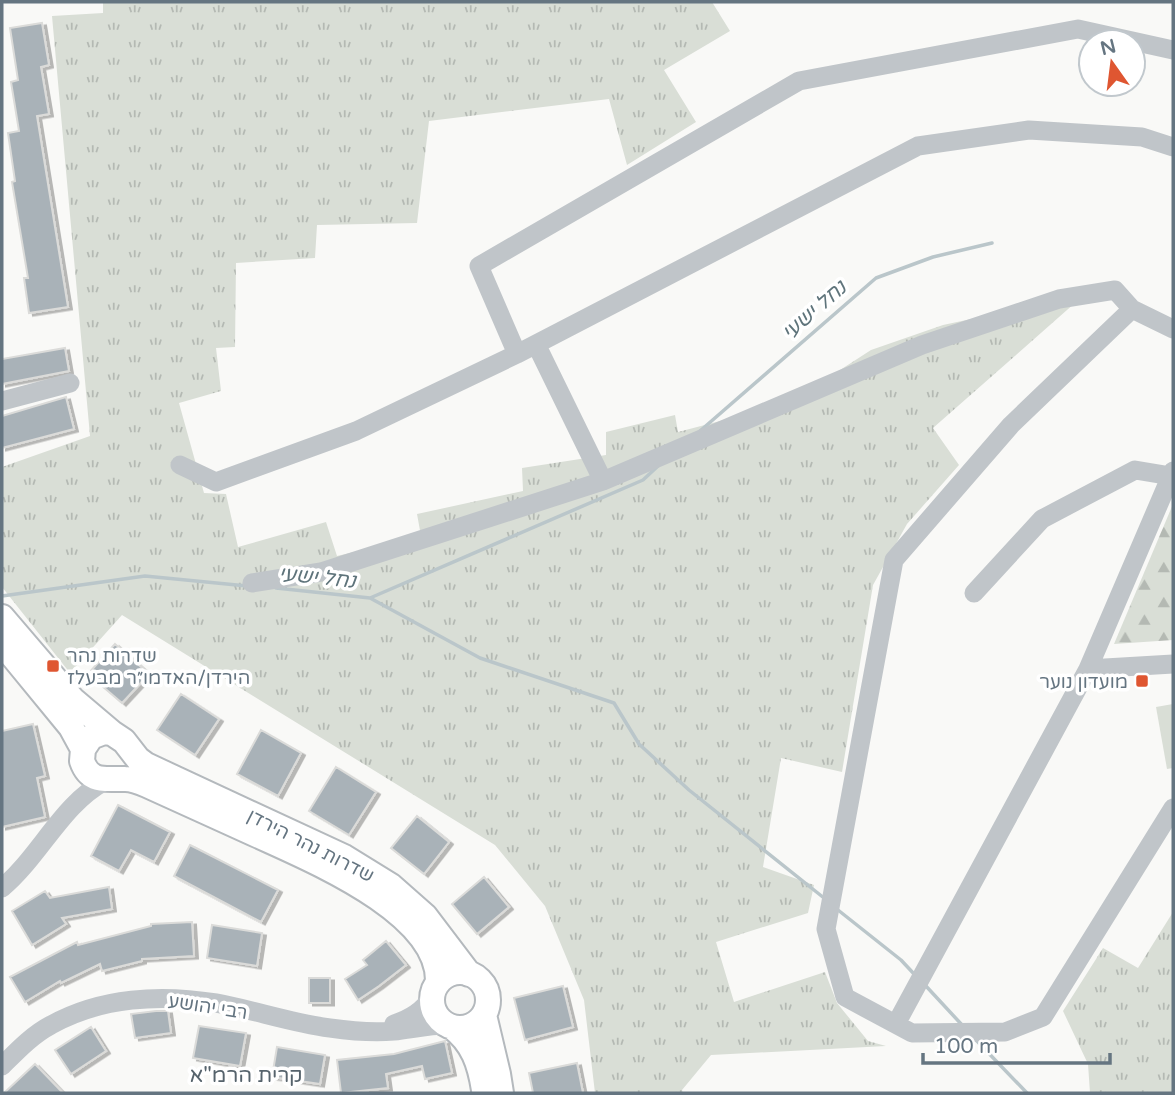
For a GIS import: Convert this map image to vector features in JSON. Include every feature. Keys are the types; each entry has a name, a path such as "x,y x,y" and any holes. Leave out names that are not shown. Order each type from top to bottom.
{"main road":[{"name":"שדרות נהר הירדן","path":"2,617 73,701 146,765 344,857 391,886 431,922 469,974"},
{"path":"4,646 71,727 83,758 93,777 109,780 126,770 130,755 120,740 97,734 91,737 83,758"},
{"name":"שדרות נהר הירדן","path":"109,780 127,779 147,785 336,872 362,888 400,916 423,939 434,958 435,990"},
{"path":"484,1093 480,1069 472,1048 464,1036 435,1013 435,990 452,974 469,974 476,978 486,991 488,999 484,1015 501,1093"},
{"path":"449,1026 470,1026 484,1015"}],"street":[{"path":"517,354 479,266 799,81 1077,29 1173,50"},
{"path":"180,465 216,482 356,431 517,354 918,145 1029,130 1142,137 1173,147"},
{"path":"252,583 321,572 603,481 922,345 1059,299 1115,290 1132,309 1173,329"},
{"path":"1132,309 1010,425 894,560 826,929 845,997 912,1033 1006,1032 1043,1017 1173,808"},
{"path":"536,344 603,481"},
{"path":"2,401 70,383"},
{"path":"896,1024 1088,669 1172,473 1135,470 1042,519 974,593"},
{"path":"1088,669 1173,664"},
{"path":"62,819 72,802 83,758"},
{"path":"2,888 34,856 80,797 109,780"},
{"name":"רבי יהושע","path":"348,1030 369,1030 402,1022 426,1007 435,990"},
{"name":"רבי יהושע","path":"2,1066 21,1047 50,1026 76,1014 137,998 176,998 219,1004 327,1028 348,1030 379,1032 449,1026"}],"green space":[{"path":"103,2 712,2 730,31 664,70 696,122 627,165 609,99 429,121 417,223 317,225 315,258 236,263 235,347 216,348 221,391 179,403 204,493 226,494 238,547 326,522 337,556 421,536 417,514 523,491 522,468 606,455 606,432 675,415 678,432 789,403 871,350 943,325 1084,295 933,428 959,465 907,524 873,585 842,772 781,758 763,867 814,885 808,913 716,942 734,1002 825,972 837,1003 868,1041 886,1046 711,1055 682,1090 683,1093 595,1093 584,1000 545,906 495,845 122,615 70,673 2,587 2,467 90,436 52,16 103,13"},
{"path":"1173,504 1173,640 1114,644"},
{"path":"1173,704 1173,768 1167,769 1156,707"},
{"path":"1173,912 1173,1093 1090,1093 1088,1064 1063,1011 1103,948 1138,968"}],"building":[{"path":"42,23 49,65 41,67 49,114 37,116 68,307 29,313 24,278 28,278 12,182 15,181 8,133 19,131 11,82 18,80 10,28"},
{"path":"65,348 69,371 2,384 2,359"},
{"path":"66,397 74,429 2,448 2,416"},
{"path":"115,644 149,674 122,703 88,674"},
{"path":"181,694 219,719 195,755 157,730"},
{"path":"33,724 45,776 37,778 45,817 2,827 2,731"},
{"path":"261,730 301,753 278,796 237,774"},
{"path":"336,767 376,792 349,835 309,811"},
{"path":"118,805 170,832 154,862 131,850 119,871 91,856"},
{"path":"417,816 449,842 424,874 391,848"},
{"path":"190,845 278,890 261,922 174,876"},
{"path":"484,877 509,907 477,934 452,904"},
{"path":"109,887 112,909 62,918 66,924 32,945 12,911 45,891 50,898"},
{"path":"192,922 194,956 142,959 102,971 100,964 61,983 60,981 25,1002 10,977 77,942 78,945 151,924"},
{"path":"212,925 262,933 257,966 207,958"},
{"path":"386,941 406,965 358,1000 345,979 367,965 363,960"},
{"path":"309,978 330,978 330,1003 309,1003"},
{"path":"563,986 573,1027 525,1040 514,998"},
{"path":"168,1011 171,1033 135,1038 131,1014"},
{"path":"199,1026 246,1033 240,1066 193,1058"},
{"path":"91,1027 106,1051 71,1074 55,1050"},
{"path":"445,1041 452,1073 425,1079 422,1066 386,1074 388,1088 341,1093 337,1060 394,1054"},
{"path":"277,1047 325,1055 320,1084 272,1077"},
{"path":"577,1063 583,1093 533,1093 529,1073"},
{"path":"35,1064 63,1093 4,1093"}],"waterway":[{"name":"נחל ישעי","path":"700,431 876,278 933,257 992,243"},
{"name":"נחל ישעי","path":"276,588 370,598 643,480 658,466"},
{"name":"נחל ישעי","path":"2,596 145,576 247,586"},
{"path":"370,598 480,658 614,703 639,744 689,790 824,898"},
{"path":"838,910 901,960 915,975"},
{"path":"925,985 963,1026"},
{"path":"975,1039 1027,1093"}],"place":[{"name":"שדרות נהר הירדן/האדמו״ר מבעלז","path":"53,666"},
{"name":"מועדון נוער","path":"1142,681"}],"district":[{"name":"קרית הרמ\"א","path":"246,1075"}]}
